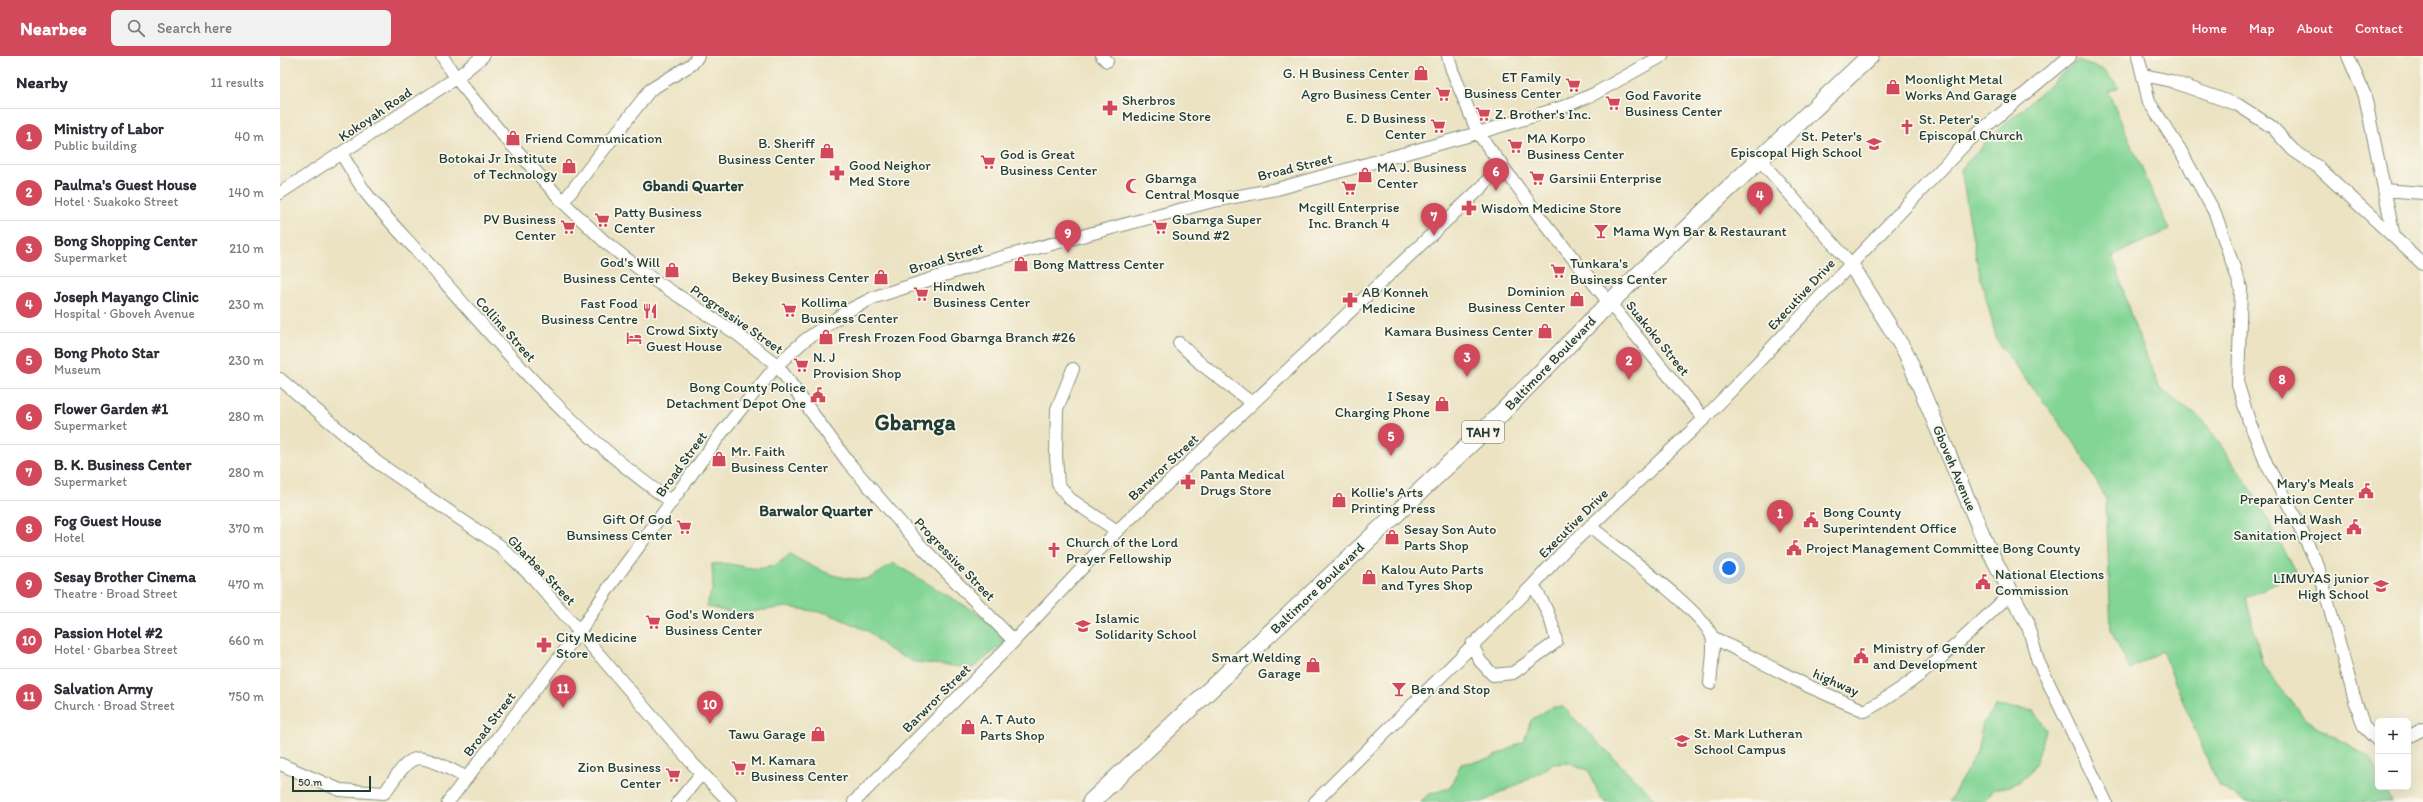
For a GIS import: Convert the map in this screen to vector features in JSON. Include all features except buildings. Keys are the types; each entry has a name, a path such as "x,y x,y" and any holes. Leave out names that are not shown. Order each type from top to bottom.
{"highway":[{"name":"Baltimore Boulevard","path":"1091,802 1485,430 1611,302 1711,205 1870,56"}],"main road":[{"name":"Gboveh Avenue","path":"1850,263 1906,353 1987,546 2027,623"}],"street":[{"name":"Progressive Street","path":"442,56 456,78 562,202 605,242 652,278 737,334 777,365 848,462 918,543 1014,641"},
{"name":"Kokoyah Road","path":"280,193 342,154 456,78 483,56"},
{"path":"562,202 650,90 692,64 698,56"},
{"name":"Suakoko Street","path":"1448,56 1478,133 1502,163 1542,220 1611,302 1704,419"},
{"name":"Broad Street","path":"448,802 579,632 612,583 723,431 777,365 804,340 849,310 875,297 988,261 1213,201 1277,188 1478,133 1578,102 1662,56"},
{"name":"Executive Drive","path":"1315,802 1472,644 1532,586 1590,526 1704,419 1850,263 1965,144 2070,56"},
{"path":"2138,56 2144,75 2149,102 2179,148 2214,213 2241,288 2238,385 2249,421 2267,465 2295,517 2318,566 2354,698 2364,726 2375,738"},
{"path":"2348,56 2365,96 2394,237"},
{"path":"2144,75 2171,81 2238,105 2266,123 2423,264"},
{"name":"Collins Street","path":"342,154 366,192 392,224 527,374 592,440 632,474 672,502"},
{"name":"Gboveh Avenue","path":"1760,160 1850,263"},
{"name":"Barwror Street","path":"854,802 1014,641 1117,531 1482,187 1502,163"},
{"path":"2384,190 2423,193"},
{"path":"1179,343 1201,364 1252,403"},
{"path":"1073,369 1057,409 1056,456 1058,484 1070,499 1117,531"},
{"name":"Gbarbea Street","path":"280,379 378,463 500,546 535,580 702,774 730,802"},
{"name":"highway","path":"1590,526 1658,581 1700,620 1712,637 1808,686 1865,711 1891,697 1955,648 2011,593"},
{"path":"1472,644 1480,661 1493,675 1513,673 1556,642 1554,628 1547,608 1532,586"},
{"name":"Gboveh Avenue","path":"2027,623 2038,661 2106,802"},
{"path":"1710,683 1712,637"},
{"path":"2411,735 2423,729"},
{"path":"280,764 340,790 366,793 384,793 404,767 414,759 423,758 467,778"},
{"path":"678,802 702,774"}],"green space":[{"path":"2077,61 2102,69 2119,87 2108,92 2169,230 2113,255 2131,317 2160,389 2204,421 2249,486 2296,572 2246,598 2263,666 2306,720 2370,757 2375,767 2375,790 2386,790 2392,802 2245,802 2218,785 2162,651 2130,669 2111,631 2106,499 2074,442 1997,341 1977,263 1961,169 1995,133"},
{"path":"790,554 817,569 836,576 856,579 873,577 893,563 977,613 1008,640 973,668 914,662 888,649 868,631 827,613 786,607 735,614 706,606 713,588 712,564 752,568 770,567"},
{"path":"1996,706 2034,711 2046,730 2033,767 2023,779 2011,786 1992,791 1983,802 1949,802 1977,752 1983,723"},
{"path":"1552,707 1563,707 1658,802 1606,802 1600,797 1589,771 1571,763 1552,764 1531,778 1482,802 1420,802 1429,794 1450,788 1461,764 1490,759 1524,741 1531,720"}],"place":[{"name":"G. H Business Center","path":"1421,73"},
{"name":"ET Family Business Center","path":"1573,85"},
{"name":"Moonlight Metal Works And Garage","path":"1893,87"},
{"name":"Agro Business Center","path":"1443,94"},
{"name":"God Favorite Business Center","path":"1613,103"},
{"name":"Sherbros Medicine Store","path":"1110,108"},
{"name":"Z. Brother's Inc.","path":"1483,114"},
{"name":"E. D Business Center","path":"1438,126"},
{"name":"St. Peter's Episcopal Church","path":"1907,127"},
{"name":"Friend Communication","path":"513,138"},
{"name":"St. Peter's Episcopal High School","path":"1874,144"},
{"name":"MA Korpo Business Center","path":"1515,146"},
{"name":"B. Sheriff Business Center","path":"827,151"},
{"name":"God is Great Business Center","path":"988,162"},
{"name":"Botokai Jr Institute of Technology","path":"569,166"},
{"name":"Good Neighor Med Store","path":"837,173"},
{"name":"MA J. Business Center","path":"1365,175"},
{"name":"Garsinii Enterprise","path":"1537,178"},
{"name":"Gbarnga Central Mosque","path":"1133,186"},
{"name":"Mcgill Enterprise Inc. Branch 4","path":"1349,188"},
{"name":"Flower Garden #1","path":"1496,191"},
{"name":"Wisdom Medicine Store","path":"1469,208"},
{"name":"Joseph Mayango Clinic","path":"1760,215"},
{"name":"Patty Business Center","path":"602,220"},
{"name":"PV Business Center","path":"568,227"},
{"name":"Gbarnga Super Sound #2","path":"1160,227"},
{"name":"Mama Wyn Bar & Restaurant","path":"1601,231"},
{"name":"B. K. Business Center","path":"1434,236"},
{"name":"Sesay Brother Cinema","path":"1068,253"},
{"name":"Bong Mattress Center","path":"1021,264"},
{"name":"God's Will Business Center","path":"672,270"},
{"name":"Tunkara's Business Center","path":"1558,271"},
{"name":"Bekey Business Center","path":"881,277"},
{"name":"Hindweh Business Center","path":"921,294"},
{"name":"Dominion Business Center","path":"1577,299"},
{"name":"AB Konneh Medicine","path":"1350,300"},
{"name":"Kollima Business Center","path":"789,310"},
{"name":"Fast Food Business Centre","path":"650,311"},
{"name":"Kamara Business Center","path":"1545,331"},
{"name":"Fresh Frozen Food Gbarnga Branch #26","path":"826,337"},
{"name":"Crowd Sixty Guest House","path":"634,338"},
{"name":"N. J Provision Shop","path":"801,365"},
{"name":"Bong Shopping Center","path":"1467,377"},
{"name":"Paulma's Guest House","path":"1629,380"},
{"name":"Bong County Police Detachment Depot One","path":"818,395"},
{"name":"Fog Guest House","path":"2282,399"},
{"name":"I Sesay Charging Phone","path":"1442,404"},
{"name":"Bong Photo Star","path":"1391,456"},
{"name":"Mr. Faith Business Center","path":"719,459"},
{"name":"Panta Medical Drugs Store","path":"1188,482"},
{"name":"Mary's Meals Preparation Center","path":"2366,491"},
{"name":"Kollie's Arts Printing Press","path":"1339,500"},
{"name":"Bong County Superintendent Office","path":"1811,520"},
{"name":"Gift Of God Bunsiness Center","path":"684,527"},
{"name":"Hand Wash Sanitation Project","path":"2354,527"},
{"name":"Ministry of Labor","path":"1780,533"},
{"name":"Sesay Son Auto Parts Shop","path":"1392,537"},
{"name":"Project Management Committee Bong County","path":"1794,548"},
{"name":"Church of the Lord Prayer Fellowship","path":"1054,550"},
{"name":"Kalou Auto Parts and Tyres Shop","path":"1369,577"},
{"name":"National Elections Commission","path":"1983,582"},
{"name":"LIMUYAS junior High School","path":"2381,586"},
{"name":"God's Wonders Business Center","path":"653,622"},
{"name":"Islamic Solidarity School","path":"1083,626"},
{"name":"City Medicine Store","path":"544,645"},
{"name":"Ministry of Gender and Development","path":"1861,656"},
{"name":"Smart Welding Garage","path":"1313,665"},
{"name":"Ben and Stop","path":"1399,689"},
{"name":"Salvation Army","path":"563,708"},
{"name":"Passion Hotel #2","path":"710,724"},
{"name":"A. T Auto Parts Shop","path":"968,727"},
{"name":"Tawu Garage","path":"818,734"},
{"name":"St. Mark Lutheran School Campus","path":"1682,741"},
{"name":"M. Kamara Business Center","path":"739,768"},
{"name":"Zion Business Center","path":"673,775"}],"district":[{"name":"Gbandi Quarter","path":"693,186"},
{"name":"Gbarnga","path":"915,422"},
{"name":"Barwalor Quarter","path":"816,511"}]}
